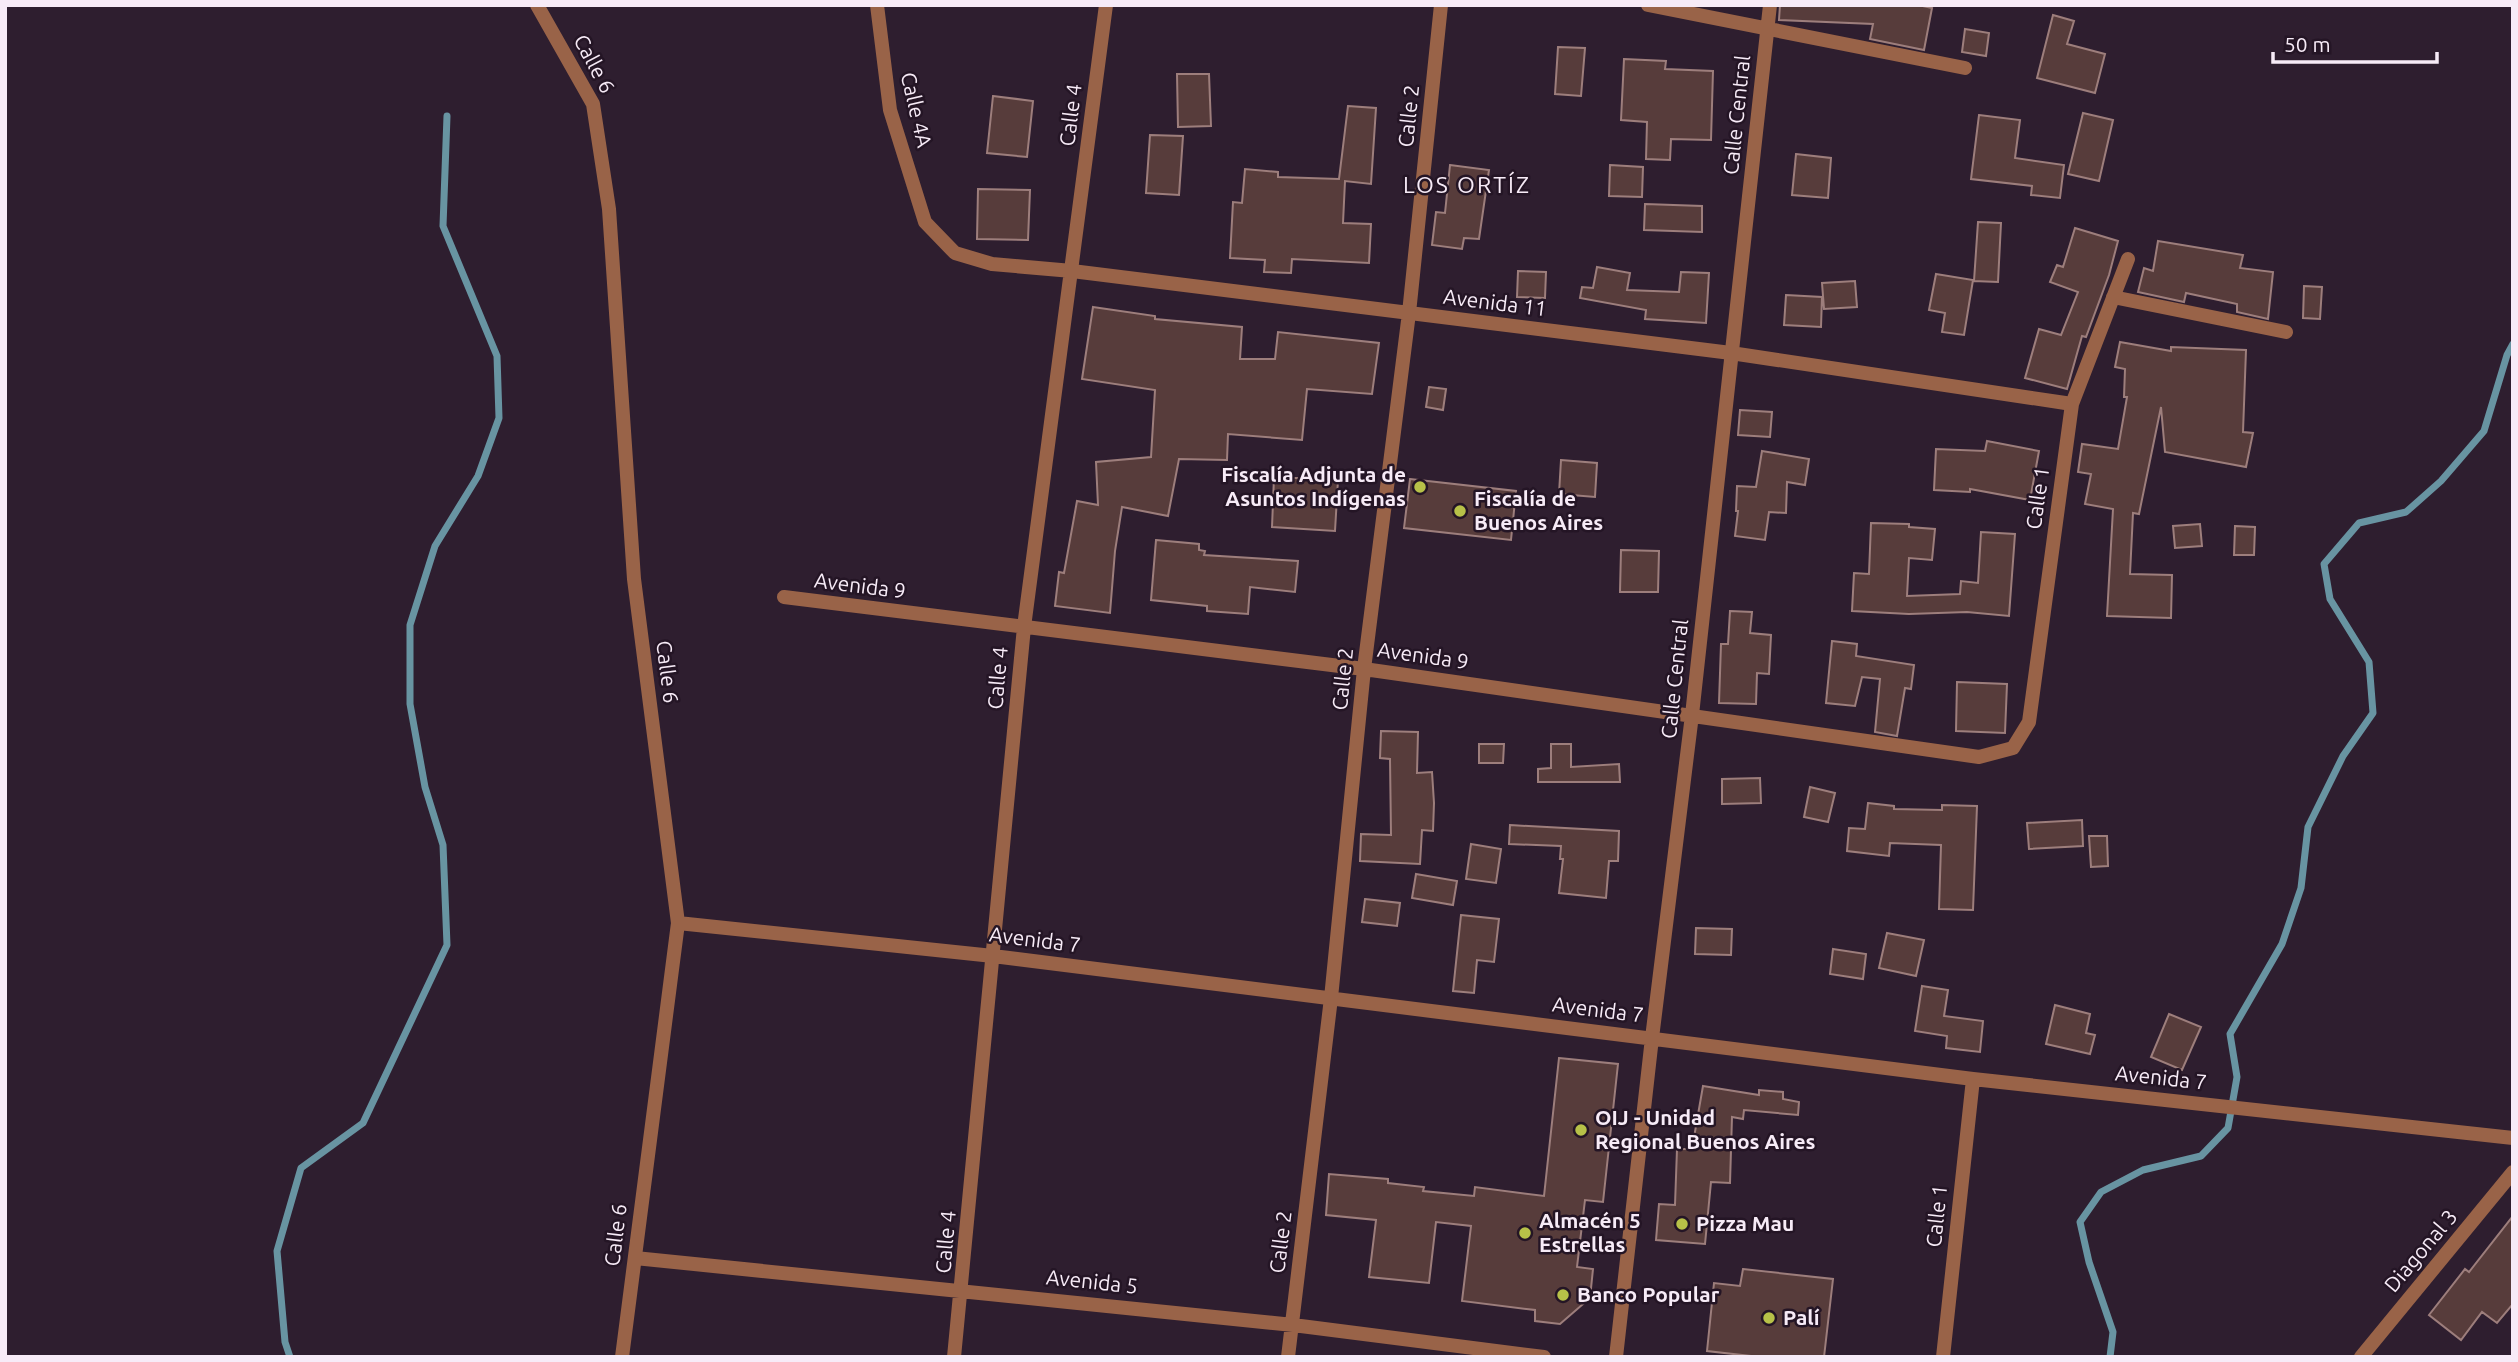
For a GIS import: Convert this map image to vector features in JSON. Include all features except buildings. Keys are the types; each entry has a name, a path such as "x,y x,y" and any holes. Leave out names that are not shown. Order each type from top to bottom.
{"street":[{"name":"Calle 6","path":"537,5 593,104 609,209 634,579 678,923 622,1357"},
{"name":"Calle 4A","path":"877,5 890,110 925,222"},
{"name":"Calle 4","path":"954,1357 1024,627 1106,5"},
{"name":"Calle 2","path":"1288,1357 1331,998 1364,669 1409,313 1441,5"},
{"path":"1648,5 1965,68"},
{"name":"Calle Central","path":"1616,1357 1692,715 1770,5"},
{"name":"Avenida 11","path":"925,222 955,253 992,264 1072,271 1731,353 2072,404"},
{"name":"Calle 1","path":"2013,748 2029,722 2072,404 2128,259"},
{"path":"2113,297 2286,332"},
{"name":"Avenida 9","path":"784,597 1364,669 1979,757 2013,748"},
{"name":"Avenida 7","path":"678,923 993,956 1973,1079 2513,1138"},
{"name":"Calle 1","path":"1943,1357 1973,1079"},
{"name":"Diagonal 3","path":"2361,1357 2513,1172"},
{"name":"Avenida 5","path":"635,1258 1293,1325 1544,1357"}],"waterway":[{"path":"290,1357 285,1342 277,1251 301,1168 363,1123 447,945 443,845 425,787 410,704 410,625 435,546 478,476 499,418 497,356 443,226 447,116"},
{"path":"2110,1357 2113,1332 2089,1262 2080,1222 2101,1192 2143,1170 2201,1156 2228,1128 2237,1077 2230,1034 2282,944 2301,888 2308,827 2343,756 2373,713 2369,662 2330,599 2324,564 2359,523 2406,512 2441,481 2484,431 2507,355 2513,344"}],"place":[{"name":"Fiscalía Adjunta de Asuntos Indígenas","path":"1420,487"},
{"name":"Fiscalía de Buenos Aires","path":"1460,511"},
{"name":"OIJ - Unidad Regional Buenos Aires","path":"1581,1130"},
{"name":"Pizza Mau","path":"1682,1224"},
{"name":"Almacén 5 Estrellas","path":"1525,1233"},
{"name":"Banco Popular","path":"1563,1295"},
{"name":"Palí","path":"1769,1318"}],"district":[{"name":"LOS ORTÍZ","path":"1467,185"}]}
